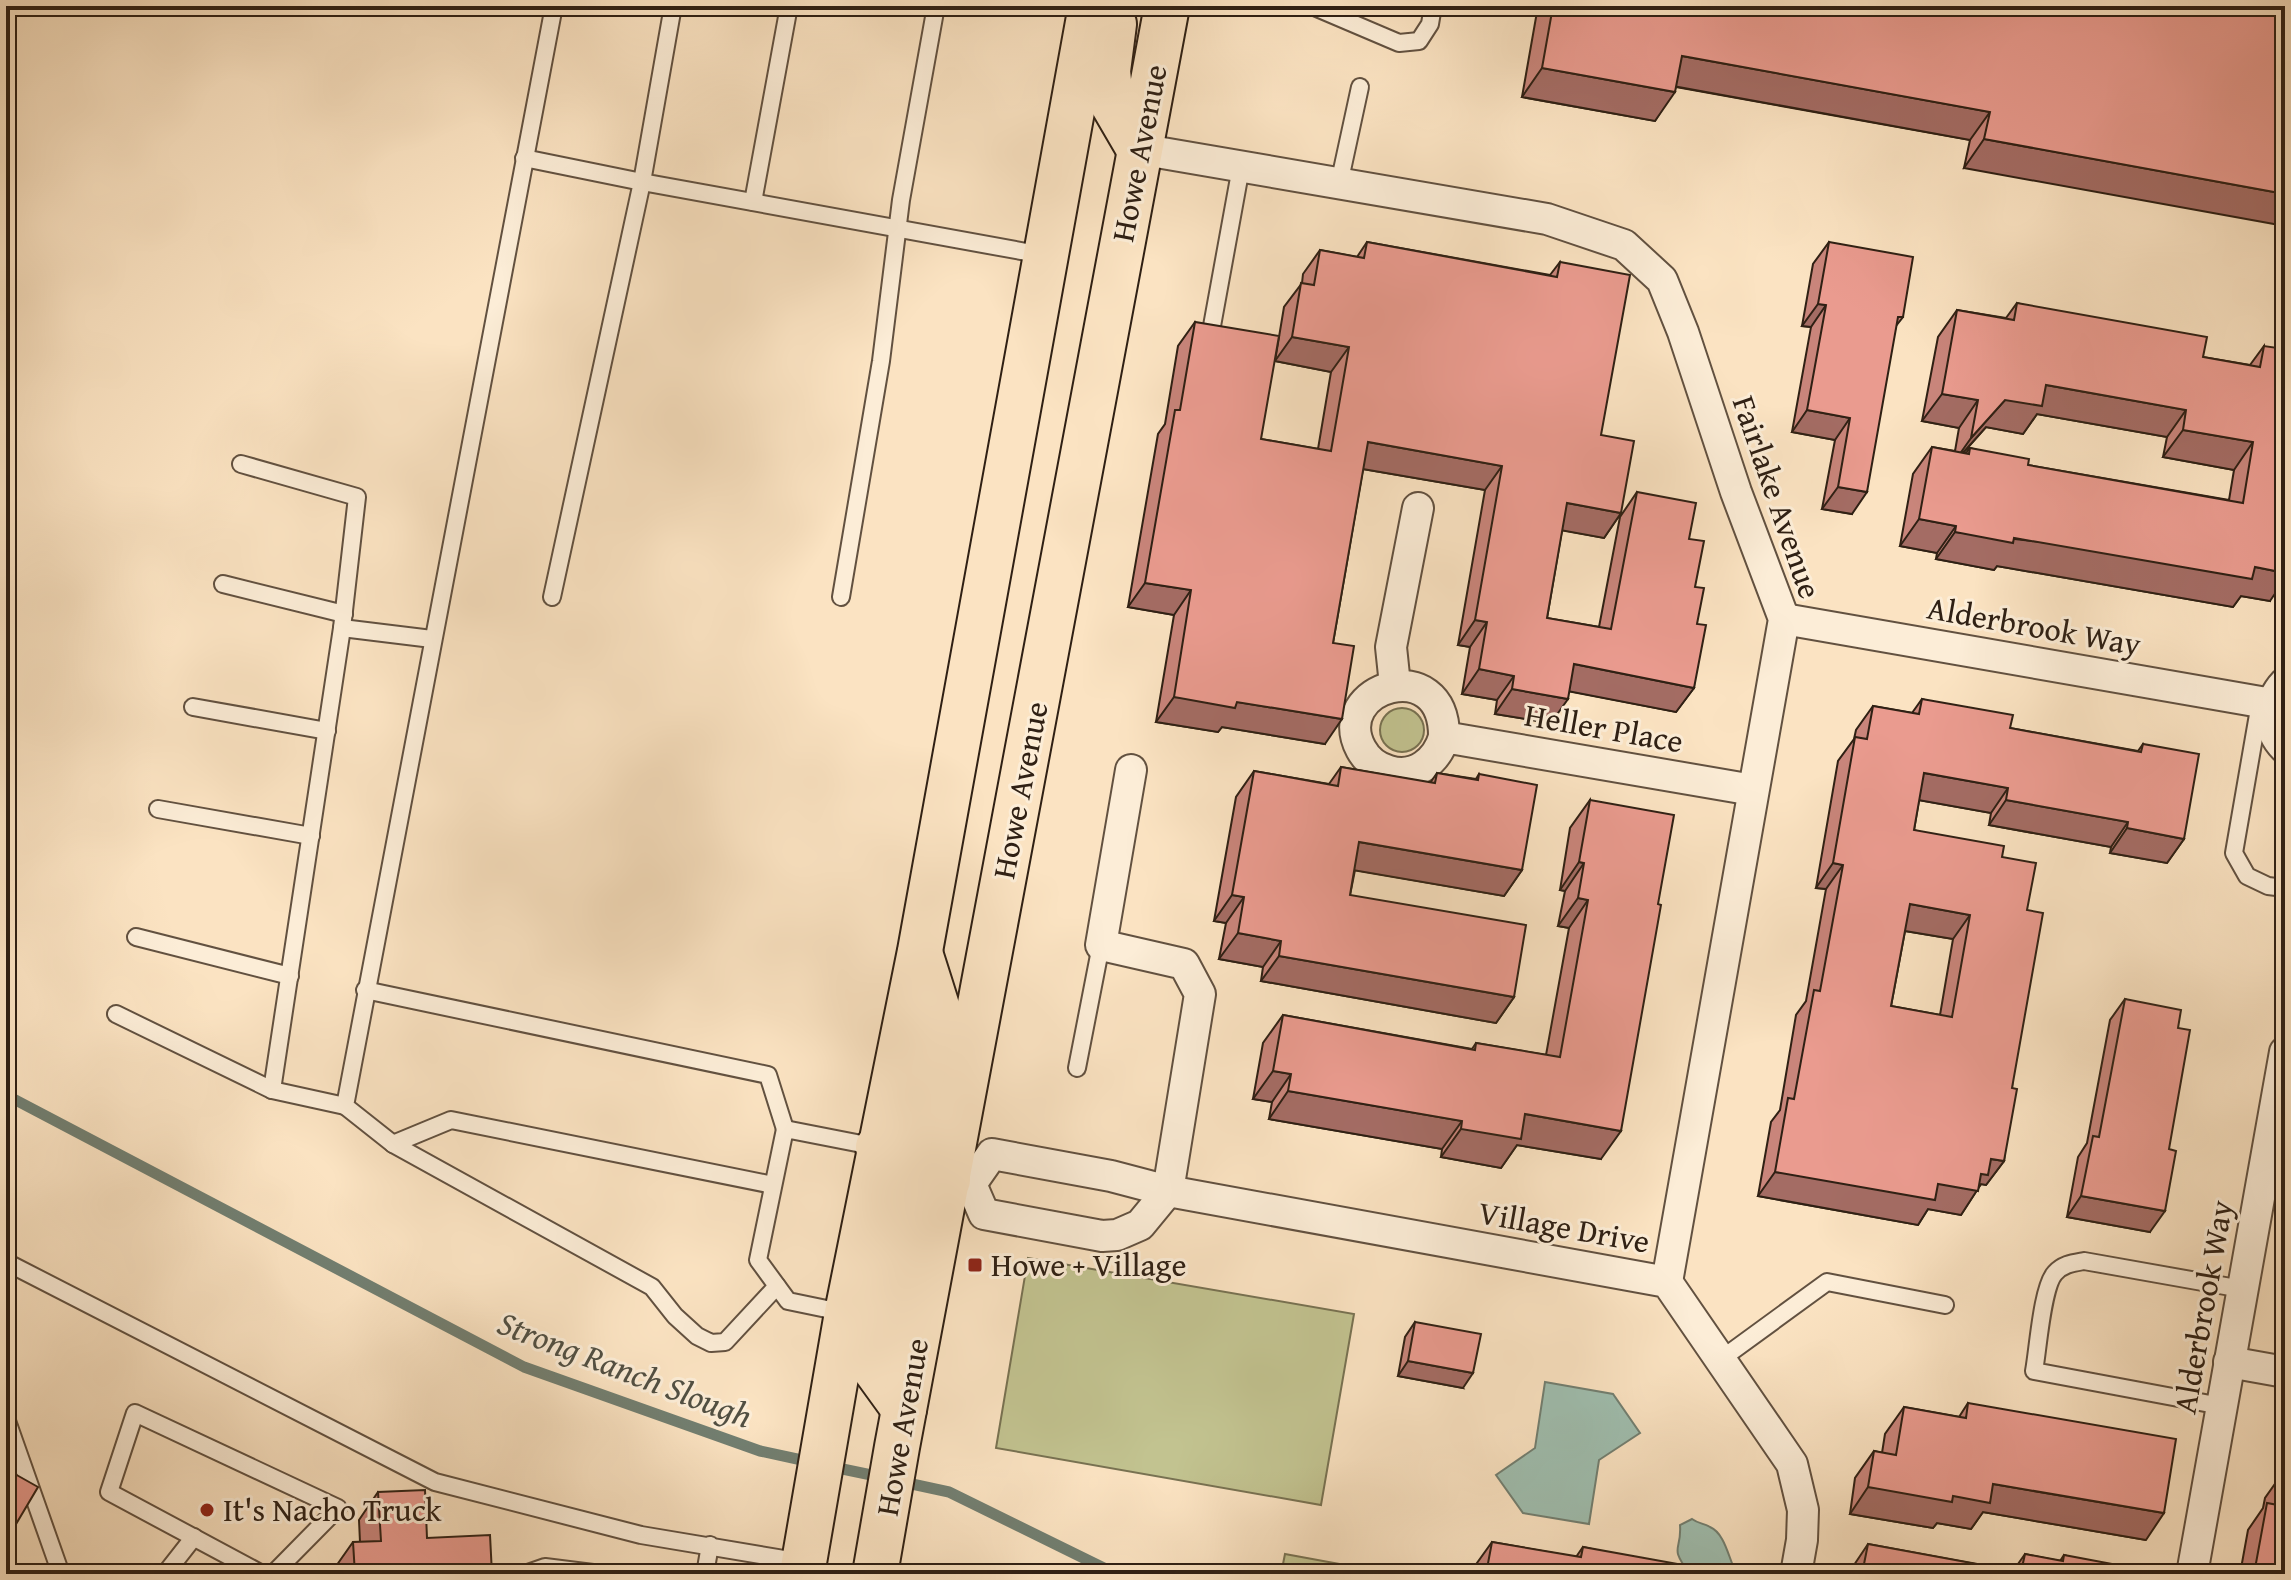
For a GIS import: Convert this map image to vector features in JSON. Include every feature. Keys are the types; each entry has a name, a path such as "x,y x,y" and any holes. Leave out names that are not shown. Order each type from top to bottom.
{"main road":[{"path":"803,1568 878,1147 920,951 1091,6"},
{"path":"1117,6 1108,71 1111,101 1139,149"},
{"name":"Howe Avenue","path":"875,1574 900,1428 959,1182 1139,149 1167,6"},
{"path":"920,951 940,1016 917,1146 919,1161 928,1171 959,1182"},
{"path":"878,1147 893,1157 902,1182 904,1201 875,1369 900,1428"}],"street":[{"name":"Fairlake Avenue","path":"1139,149 1547,219 1624,245 1662,280 1784,619 1667,1282"},
{"path":"1395,685 1391,647 1418,508"},
{"name":"Alderbrook Way","path":"1784,619 2272,696"},
{"path":"1395,685 1420,690 1431,697 1444,722 1444,737 1436,756 1417,770 1392,772 1371,762 1357,740 1358,717 1369,697 1381,689 1395,685"},
{"path":"2272,696 2270,719 2274,733 2285,748"},
{"name":"Heller Place","path":"1444,737 1753,790"},
{"path":"959,1182 984,1214 1102,1236 1117,1235 1140,1225 1168,1191 1200,994 1184,964 1101,945 1131,770"},
{"name":"Alderbrook Way","path":"2192,1574 2285,1052"},
{"name":"Village Drive","path":"959,1182 992,1154 1111,1176 1168,1191 1667,1282 1792,1464 1803,1510 1796,1574"},
{"path":"2229,1362 2285,1372"}],"lane":[{"path":"345,1106 554,6"},
{"path":"552,597 642,182 673,6"},
{"path":"753,202 789,6"},
{"path":"841,597 881,361 900,228 901,200 936,6"},
{"path":"1312,6 1399,43 1419,41 1430,24 1433,6"},
{"path":"1339,184 1360,87"},
{"path":"524,158 1046,255"},
{"path":"1212,326 1241,167"},
{"path":"241,464 357,497 343,621 272,1090"},
{"path":"223,584 343,621 432,639"},
{"path":"2272,696 2234,853 2247,876 2268,886 2285,888"},
{"path":"193,707 327,731"},
{"path":"158,809 311,836"},
{"path":"136,937 290,976"},
{"path":"1077,1068 1101,945"},
{"path":"365,990 768,1075 785,1129 758,1260 788,1301 847,1313"},
{"path":"116,1014 272,1090 345,1106 393,1144 652,1287 685,1326 711,1343 725,1342 777,1286"},
{"path":"393,1144 451,1120 773,1185"},
{"path":"785,1129 878,1147"},
{"path":"2221,1406 2034,1371 2047,1289 2054,1274 2065,1265 2084,1261 2242,1289"},
{"path":"6,1262 435,1482 641,1535 710,1545 803,1568"},
{"path":"1720,1360 1827,1282 1945,1305"},
{"path":"262,1574 109,1492 135,1413 338,1508 273,1574"},
{"path":"6,1418 61,1574"},
{"path":"165,1574 194,1537"},
{"path":"705,1574 710,1545"},
{"path":"525,1574 545,1567 601,1574"}],"green space":[{"path":"1402,708 1418,714 1424,730 1418,746 1402,752 1386,746 1380,730 1386,714"},
{"path":"1028,1258 1354,1314 1321,1505 996,1448"},
{"path":"1285,1554 1394,1574 1281,1574"}],"shaded area":[{"path":"1545,1382 1613,1394 1640,1433 1599,1460 1589,1524 1523,1513 1496,1475 1535,1448"},
{"path":"1692,1519 1719,1534 1734,1568 1731,1574 1690,1574 1683,1565 1678,1553 1680,1525"}],"building":[{"path":"1553,6 2285,6 2285,194 1984,139 1990,112 1682,56 1675,92 1542,68"},
{"path":"1367,242 1557,277 1560,262 1630,275 1601,435 1634,441 1621,513 1567,503 1547,618 1611,629 1637,492 1696,503 1689,539 1704,541 1695,587 1704,588 1697,624 1706,625 1694,688 1574,664 1568,699 1512,689 1514,676 1479,669 1487,622 1475,620 1502,466 1368,442 1333,643 1354,646 1342,719 1237,702 1235,708 1174,697 1191,590 1145,583 1175,410 1180,410 1195,322 1279,336 1261,439 1331,451 1349,347 1292,337 1301,283 1314,285 1320,250 1364,258"},
{"path":"1829,242 1913,257 1903,317 1898,317 1867,492 1838,487 1850,418 1807,410 1826,305 1818,304"},
{"path":"2017,303 2207,337 2203,357 2260,367 2264,346 2285,349 2285,573 2255,567 2252,579 2014,538 2013,543 1955,532 1956,526 1919,519 1932,447 1969,454 1970,448 2029,459 2028,465 2243,503 2253,442 2183,430 2186,410 2046,385 2042,406 2005,400 1971,438 1978,400 1942,394 1957,310 2014,320"},
{"path":"1922,699 2013,715 2010,728 2141,752 2143,744 2199,754 2184,839 2127,828 2128,822 2006,800 2008,788 1924,773 1914,830 2004,846 2002,857 2036,863 2027,910 2043,913 2012,1088 2017,1089 2004,1161 1991,1159 1988,1175 1981,1174 1978,1191 1938,1184 1935,1200 1775,1172 1788,1098 1794,1099 1814,990 1820,991 1843,865 1833,863 1855,737 1867,739 1873,706 1919,714","holes":["1910,904 1970,915 1952,1017 1891,1006"]},
{"path":"1341,767 1435,783 1437,773 1478,780 1479,774 1537,785 1522,870 1359,842 1350,895 1526,925 1514,997 1279,956 1281,941 1238,933 1244,897 1232,895 1254,771 1338,786"},
{"path":"1590,800 1674,815 1621,1131 1525,1114 1521,1139 1461,1129 1462,1121 1288,1091 1291,1074 1273,1071 1283,1015 1475,1050 1476,1043 1560,1057 1588,900 1578,898 1584,863 1579,862"},
{"path":"2125,999 2181,1010 2178,1028 2190,1030 2169,1149 2176,1151 2165,1211 2081,1196 2093,1136 2099,1137"},
{"path":"1415,1322 1481,1334 1473,1373 1408,1361"},
{"path":"1968,1403 2176,1439 2164,1513 1993,1484 1990,1503 1953,1496 1952,1502 1868,1487 1874,1451 1896,1455 1904,1407 1966,1418"},
{"path":"6,1469 38,1487 6,1541"},
{"path":"2284,1471 2285,1574 2254,1574 2267,1503 2278,1505"},
{"path":"425,1490 427,1538 490,1535 492,1574 355,1574 353,1542 381,1541 378,1492"},
{"path":"1492,1542 1581,1557 1583,1547 1700,1568 1699,1574 1486,1574"},
{"path":"1868,1544 2021,1572 2025,1554 2063,1561 2064,1555 2123,1566 2122,1574 1862,1574"}],"waterway":[{"name":"Strong Ranch Slough","path":"6,1095 524,1367 760,1451 811,1462"},
{"name":"Strong Ranch Slough","path":"828,1466 881,1477"},
{"name":"Strong Ranch Slough","path":"898,1481 949,1492 1116,1574"}],"place":[{"name":"Howe + Village","path":"975,1265"},
{"name":"It's Nacho Truck","path":"207,1510"}]}
